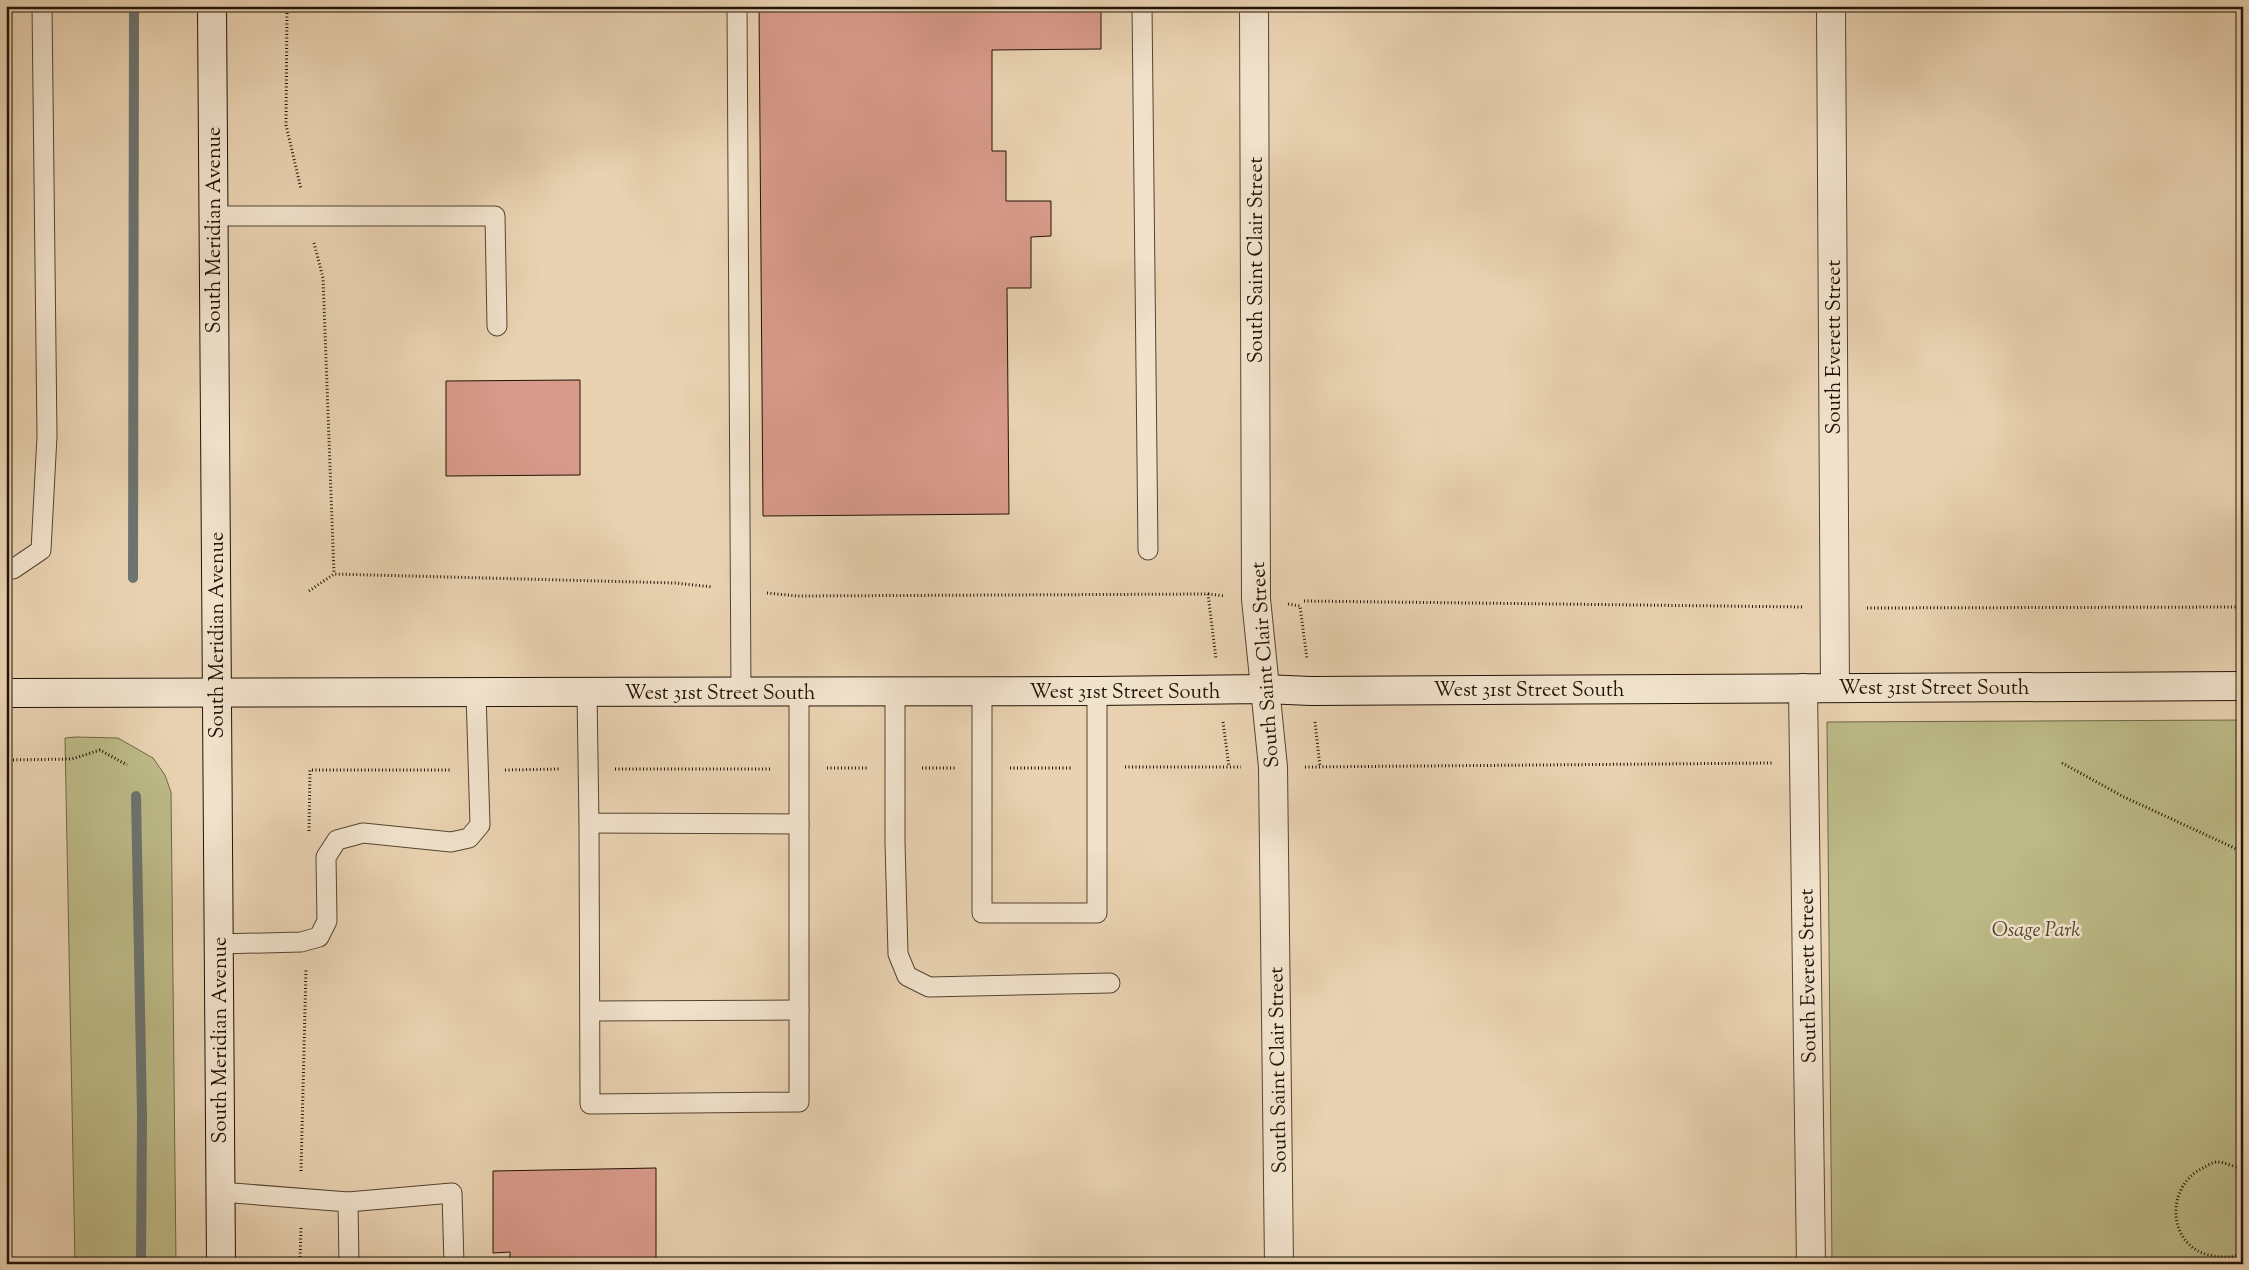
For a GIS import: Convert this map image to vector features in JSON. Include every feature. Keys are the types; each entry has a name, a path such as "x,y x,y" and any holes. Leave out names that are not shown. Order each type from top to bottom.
{"street":[{"name":"South Meridian Avenue","path":"212,6 221,1264"},
{"name":"South Saint Clair Street","path":"1254,6 1256,599 1272,767 1279,1264"},
{"name":"South Everett Street","path":"1831,6 1834,688"},
{"name":"West 31st Street South","path":"6,694 1220,691 1265,688 1311,691 2243,686"},
{"name":"South Everett Street","path":"1803,688 1811,1264"}],"lane":[{"path":"6,569 13,569 41,550 47,436 42,6"},
{"path":"737,6 741,692"},
{"path":"1142,6 1148,550"},
{"path":"213,216 495,216 497,326"},
{"path":"895,691 895,842 898,954 907,976 929,988 1110,983"},
{"path":"982,691 982,913 1097,913 1097,691"},
{"path":"587,693 590,1104 799,1102 799,692"},
{"path":"218,944 301,942 319,937 327,921 326,857 337,840 362,833 451,842 469,838 480,825 476,693"},
{"path":"589,823 799,824"},
{"path":"590,1012 799,1010"},
{"path":"220,1192 348,1202 452,1193 454,1264"},
{"path":"348,1202 349,1264"}],"path":[{"path":"287,6 286,124 322,278 334,574"},
{"path":"309,591 334,574 675,583 797,596 1208,594 1229,767"},
{"path":"1304,601 1834,607 2243,607"},
{"path":"6,760 72,759 100,750 127,765"},
{"path":"2062,763 2124,797 2243,852"},
{"path":"2243,1169 2216,1162 2192,1173 2177,1193 2176,1222 2182,1239 2198,1252 2220,1258 2243,1253"}],"green space":[{"name":"Osage Park","path":"2243,720 2243,1264 1832,1264 1827,722"},
{"path":"65,738 118,738 153,758 165,775 171,792 176,1264 75,1264"}],"building":[{"path":"759,6 1101,6 1101,49 992,50 992,151 1006,151 1006,201 1051,201 1051,236 1031,237 1031,288 1007,288 1009,514 763,516"},
{"path":"580,380 580,475 446,476 446,381"},
{"path":"656,1168 656,1264 510,1264 510,1252 493,1253 493,1171"}],"waterway":[{"path":"133,578 134,6"},
{"path":"136,796 142,1116 141,1264"}]}
